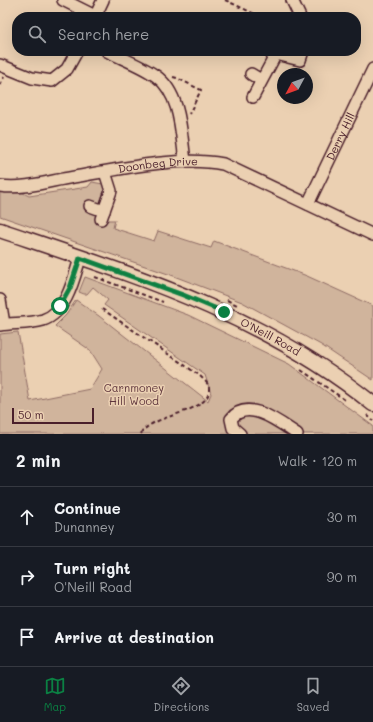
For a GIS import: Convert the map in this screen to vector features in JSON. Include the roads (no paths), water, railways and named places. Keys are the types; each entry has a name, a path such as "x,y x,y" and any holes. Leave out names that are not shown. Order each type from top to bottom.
{"main road":[{"name":"O'Neill Road","path":"0,230 183,295 263,331 331,372 368,409"}],"street":[{"path":"63,0 87,12"},
{"path":"97,12 103,0"},
{"path":"292,0 298,12"},
{"path":"0,65 32,78 52,81 67,69 74,56"},
{"path":"117,56 156,76 168,88 177,108 185,161"},
{"path":"252,97 275,56"},
{"path":"284,56 300,60 301,56"},
{"name":"Derry Hill","path":"308,204 373,70"},
{"path":"251,74 261,80"},
{"name":"Doonbeg Drive","path":"0,186 21,186 105,172 203,160 223,164 373,235"},
{"path":"90,206 103,215 111,191 105,172"},
{"path":"0,300 2,324 44,319 60,306 66,297 80,258"},
{"path":"240,434 233,428 231,419 235,414 252,410 264,414 297,434"}],"park label":[{"name":"Carnmoney Hill Wood","path":"134,394"}]}
